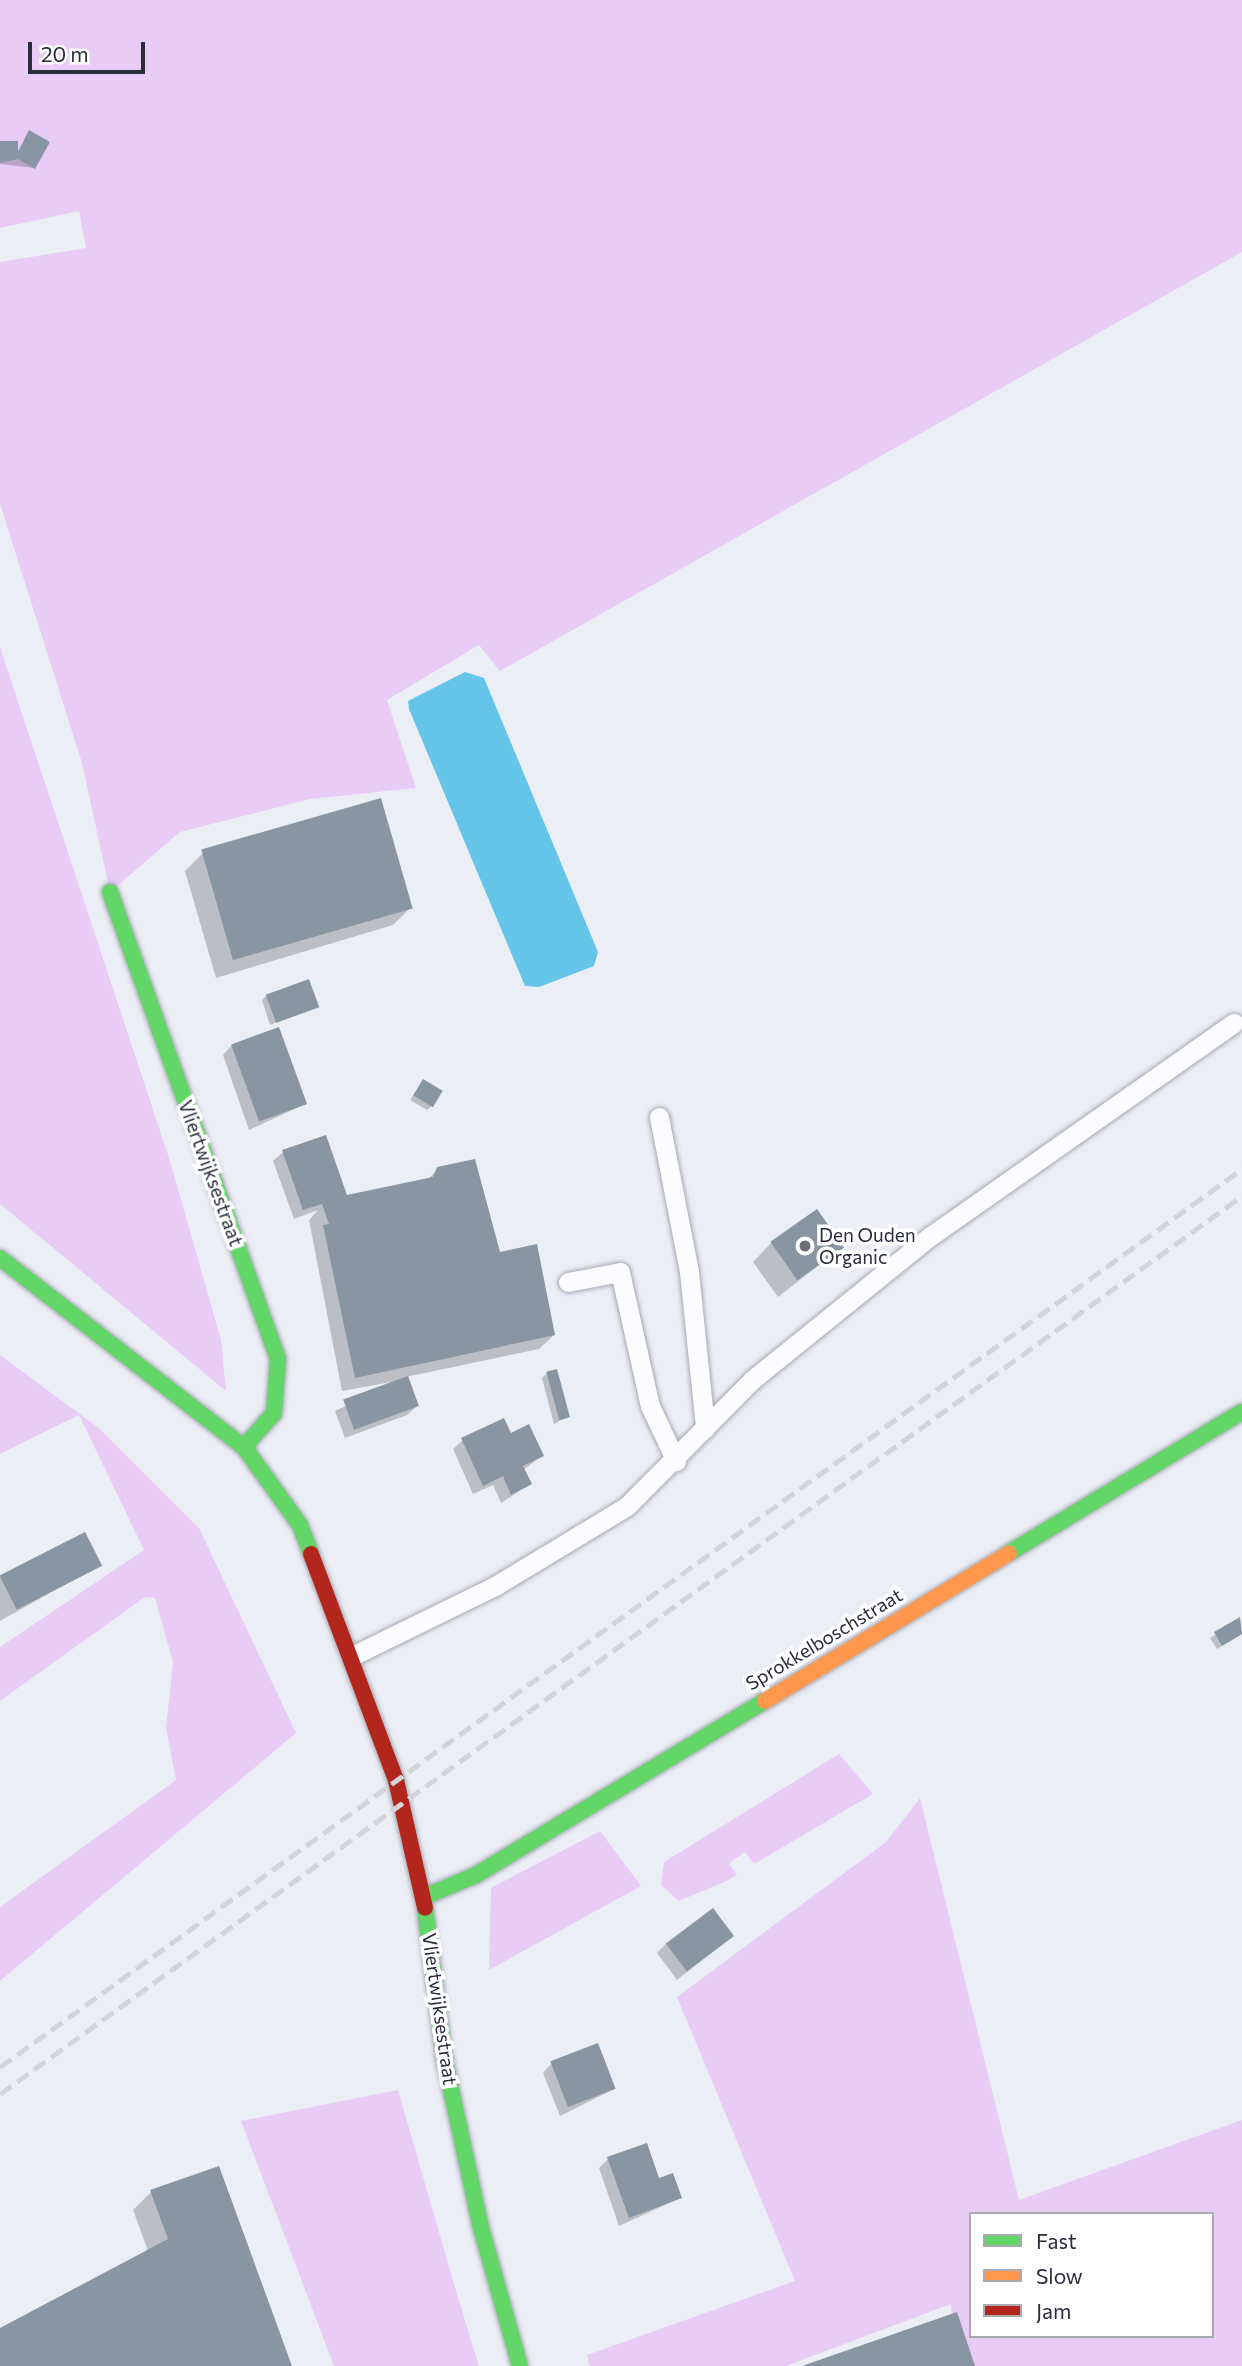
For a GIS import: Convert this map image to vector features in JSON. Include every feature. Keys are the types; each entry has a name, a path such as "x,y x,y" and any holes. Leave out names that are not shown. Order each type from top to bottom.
{"street":[{"name":"Vliertwijksestraat","path":"110,892 278,1359 274,1413 244,1447"},
{"name":"Vliertwijksestraat","path":"0,1258 244,1447 300,1525 354,1655 397,1780 424,1898 444,2057 480,2224 520,2366"},
{"name":"Sprokkelboschstraat","path":"424,1898 476,1875 1242,1412"}],"lane":[{"path":"354,1655 507,1578 627,1506 676,1461 752,1380 932,1235 1234,1023"},
{"path":"659,1117 691,1286 705,1428"},
{"path":"568,1282 620,1272 650,1406 676,1461"}],"shaded area":[{"path":"0,0 1242,0 1242,252 500,671 479,645 387,700 416,788 310,799 180,832 110,892 82,763 0,504 0,262 86,248 79,211 0,228"},
{"path":"0,647 170,1161 221,1340 226,1391 0,1204"},
{"path":"0,1355 100,1429 199,1528 296,1733 0,1981 0,1907 176,1780 166,1728 173,1662 155,1598 145,1597 0,1701 0,1647 144,1550 79,1415 0,1454"},
{"path":"839,1754 873,1794 754,1864 745,1852 729,1863 737,1875 724,1882 679,1901 661,1885 664,1862"},
{"path":"920,1798 1019,2200 1242,2120 1242,2366 972,2366 953,2326 951,2304 786,2366 590,2366 587,2355 795,2281 677,1997 886,1842"},
{"path":"600,1831 641,1886 489,1970 491,1888"},
{"path":"398,2090 479,2366 334,2366 241,2121"}],"water":[{"path":"465,672 484,678 598,952 594,966 539,987 525,986 409,709 408,701"}],"building":[{"path":"29,130 50,142 35,169 18,159 0,163 0,141 18,141 18,152"},
{"path":"381,798 413,909 233,960 201,850"},
{"path":"309,979 319,1007 276,1023 266,995"},
{"path":"279,1027 307,1104 259,1121 231,1044"},
{"path":"423,1079 443,1091 433,1107 413,1095"},
{"path":"326,1135 347,1195 433,1177 437,1167 475,1159 500,1252 537,1244 555,1335 355,1378 323,1225 329,1224 322,1204 303,1210 282,1150"},
{"path":"817,1209 844,1248 797,1280 770,1242"},
{"path":"557,1369 570,1417 559,1420 546,1372"},
{"path":"408,1376 419,1406 354,1430 343,1400"},
{"path":"504,1418 511,1433 529,1424 544,1456 523,1466 532,1484 511,1495 503,1476 483,1486 461,1438"},
{"path":"85,1532 102,1566 17,1609 0,1575"},
{"path":"1240,1617 1242,1634 1222,1646 1214,1632"},
{"path":"713,1908 734,1936 687,1971 666,1944"},
{"path":"598,2043 616,2089 568,2107 550,2061"},
{"path":"647,2143 659,2178 673,2173 682,2198 629,2218 607,2157"},
{"path":"219,2166 292,2366 0,2366 0,2328 168,2239 150,2190"},
{"path":"957,2312 975,2366 802,2366"}],"railway":[{"path":"0,2067 1242,1169"},
{"path":"0,2094 1242,1196"}],"traffic: fast":[{"path":"110,892 278,1359 274,1413 244,1447"},
{"path":"0,1258 244,1447 300,1525 311,1554"},
{"path":"1009,1553 1242,1412"},
{"path":"424,1897 476,1875 765,1701"},
{"path":"425,1908 444,2057 480,2224 520,2366"}],"traffic: slow":[{"path":"765,1701 1009,1553"}],"traffic: jam":[{"path":"311,1554 396,1780 425,1908"}],"place":[{"name":"Den Ouden Organic","path":"805,1246"}]}
